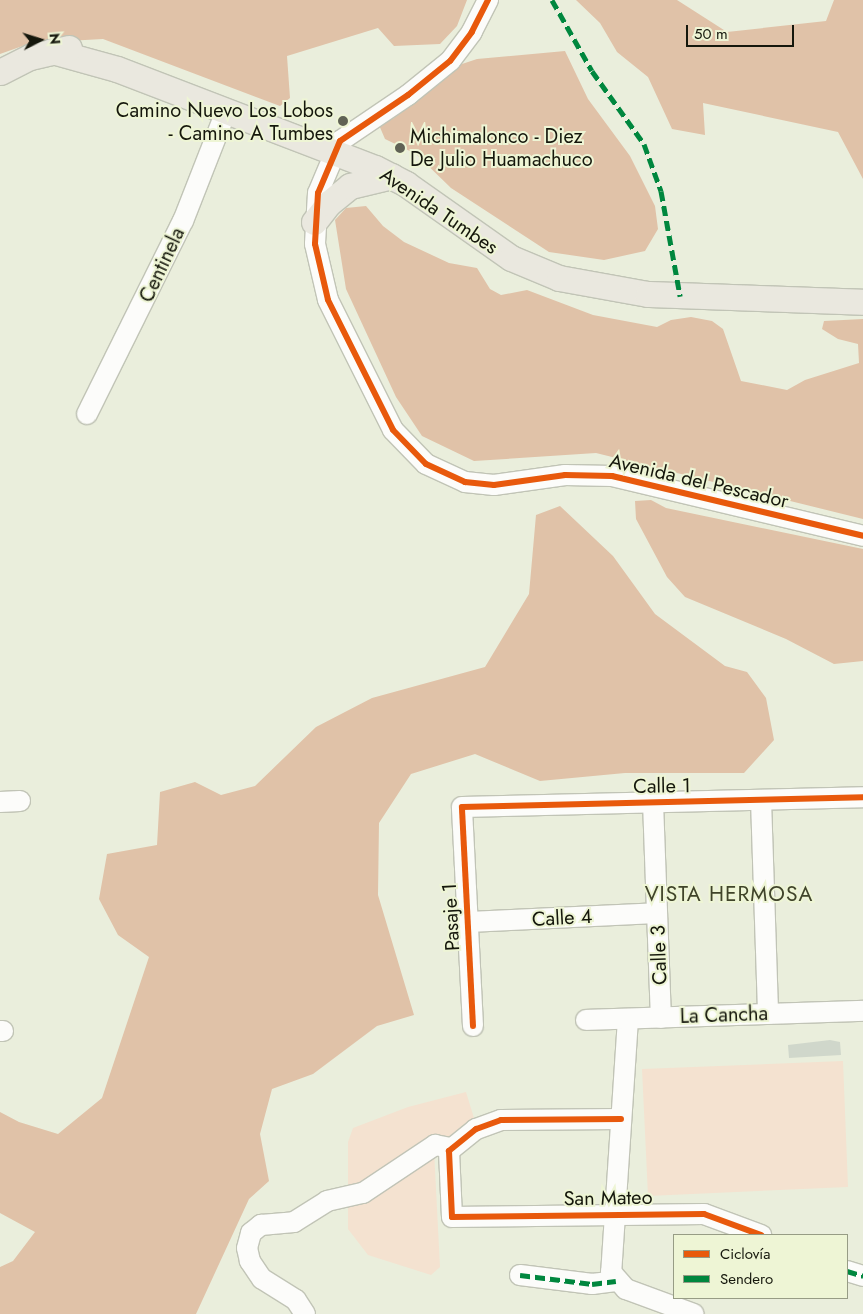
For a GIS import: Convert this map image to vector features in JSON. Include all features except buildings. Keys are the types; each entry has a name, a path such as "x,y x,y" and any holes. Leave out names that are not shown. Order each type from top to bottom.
{"main road":[{"name":"Avenida Tumbes","path":"0,72 52,51 90,48 122,54 336,146 416,176 544,272"},
{"name":"Avenida Tumbes","path":"52,51 117,69 226,111 336,146 392,176 491,246 544,272 578,284 648,294 863,302"},
{"path":"314,222 329,203 350,186 392,176"}],"street":[{"path":"336,146 436,73 467,40 488,0"},
{"name":"Centinela","path":"87,414 183,221 226,111"},
{"name":"Avenida del Pescador","path":"336,146 322,179 314,222 319,267 335,317 394,430 414,454 438,472 479,485 565,475 612,476 863,536"},
{"name":"Calle 1","path":"462,807 863,797"},
{"path":"761,800 768,1014"},
{"path":"0,802 20,801"},
{"name":"Calle 3","path":"653,802 661,1018"},
{"name":"Pasaje 1","path":"462,807 472,1026"},
{"name":"Calle 4","path":"468,922 657,913"},
{"name":"La Cancha","path":"586,1020 863,1011"},
{"path":"616,1281 611,1268 628,1019"},
{"path":"305,1314 296,1300 262,1279 250,1261 247,1248 251,1232 260,1225 294,1222 327,1202 363,1193 435,1145 452,1148 476,1129 501,1120 621,1119"},
{"name":"San Mateo","path":"452,1148 448,1162 452,1217 704,1214 758,1234"},
{"path":"848,1271 863,1276"},
{"path":"520,1275 592,1284 616,1281 694,1314"}],"shaded area":[{"path":"0,0 467,0 457,26 440,44 394,46 378,28 287,56 290,98 280,106 103,39 31,43 0,54"},
{"path":"576,0 677,0 727,32 826,21 834,0 863,0 863,179 838,132 703,103 705,135 672,129 648,77 617,52 600,23"},
{"path":"565,51 588,99 630,156 655,206 658,229 645,251 604,260 549,252 451,188 416,154 385,139 379,125 394,118 459,65 477,59"},
{"path":"366,206 383,226 404,242 449,263 477,268 490,289 501,295 527,290 593,315 657,327 671,320 691,317 712,321 723,329 741,381 787,390 805,380 859,363 858,344 838,339 822,329 824,321 863,319 863,519 596,453 474,461 422,436 396,397 346,289 335,220 346,208"},
{"path":"651,500 666,508 863,549 863,661 834,664 786,639 685,597 667,577 636,519 635,501"},
{"path":"560,506 613,556 655,614 725,666 747,672 766,698 774,740 744,773 625,773 540,781 475,754 411,774 379,823 378,895 414,1015 377,1026 313,1074 272,1089 260,1134 269,1181 249,1199 196,1314 0,1314 0,1267 13,1261 35,1232 0,1213 0,1112 19,1122 58,1134 102,1098 149,957 118,935 99,899 107,854 157,845 160,792 195,782 221,795 255,786 316,727 372,698 485,667 529,594 536,515"},
{"path":"843,1061 848,1187 648,1196 642,1069"},
{"path":"466,1092 474,1118 434,1150 440,1267 431,1275 368,1255 348,1229 348,1142 353,1128 408,1107"}],"marked path":[{"path":"552,0 592,71 644,144 661,191 680,296"},
{"path":"848,1271 863,1276"},
{"path":"520,1275 592,1284 616,1281"}],"cycle path":[{"path":"488,0 472,32 450,61 408,95 340,141 318,193 315,244 328,300 393,430 426,464 465,482 494,485 565,475 612,476 863,536"},
{"path":"473,1026 462,807 863,797"},
{"path":"621,1119 501,1120 476,1129 449,1151 452,1217 704,1214 758,1234"}],"place":[{"name":"Camino Nuevo Los Lobos - Camino A Tumbes","path":"343,121"},
{"name":"Michimalonco - Diez De Julio Huamachuco","path":"400,148"}],"district":[{"name":"VISTA HERMOSA","path":"729,894"}]}
